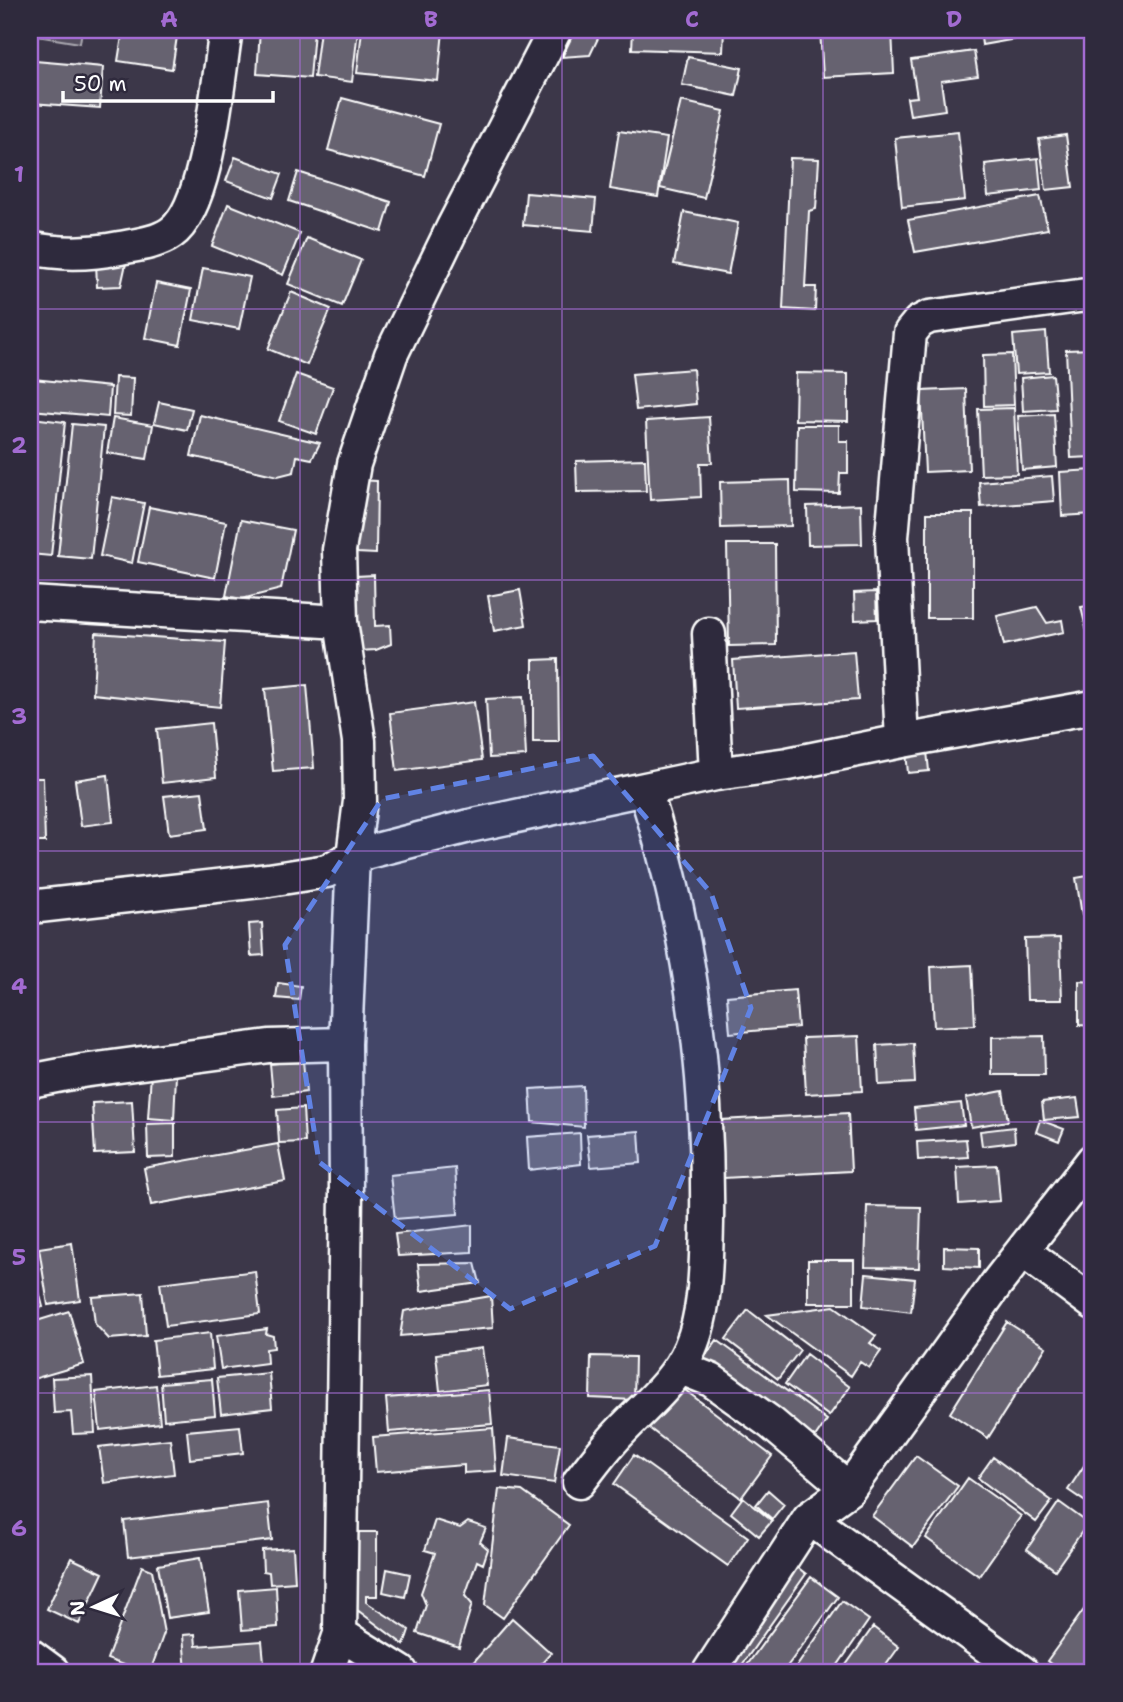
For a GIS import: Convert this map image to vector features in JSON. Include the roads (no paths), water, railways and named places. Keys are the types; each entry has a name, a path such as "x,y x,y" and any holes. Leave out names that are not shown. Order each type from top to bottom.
{"street":[{"path":"30,248 56,254 106,251 146,244 172,233 190,209 200,184 226,30"},
{"path":"327,1672 340,1634 346,1192 345,1044 354,856 360,801 359,741 341,622 339,550 354,464 390,355 555,30"},
{"path":"902,741 892,537 910,333 919,322 929,317 1093,294"},
{"path":"30,603 341,622"},
{"path":"709,634 716,774"},
{"path":"30,907 327,871 354,856 470,825 716,774 788,764 1093,707"},
{"path":"579,1482 611,1442 681,1368 692,1345 706,1283 707,1181 703,1082 686,955 663,846 645,790"},
{"path":"30,1081 82,1071 268,1046 345,1044"},
{"path":"709,1672 809,1518 849,1489 1093,1160"},
{"path":"1023,1251 1093,1303"},
{"path":"681,1368 711,1380 771,1423 849,1489"},
{"path":"809,1518 1022,1672"},
{"path":"340,1634 401,1672"},
{"path":"30,1655 53,1672"}]}
